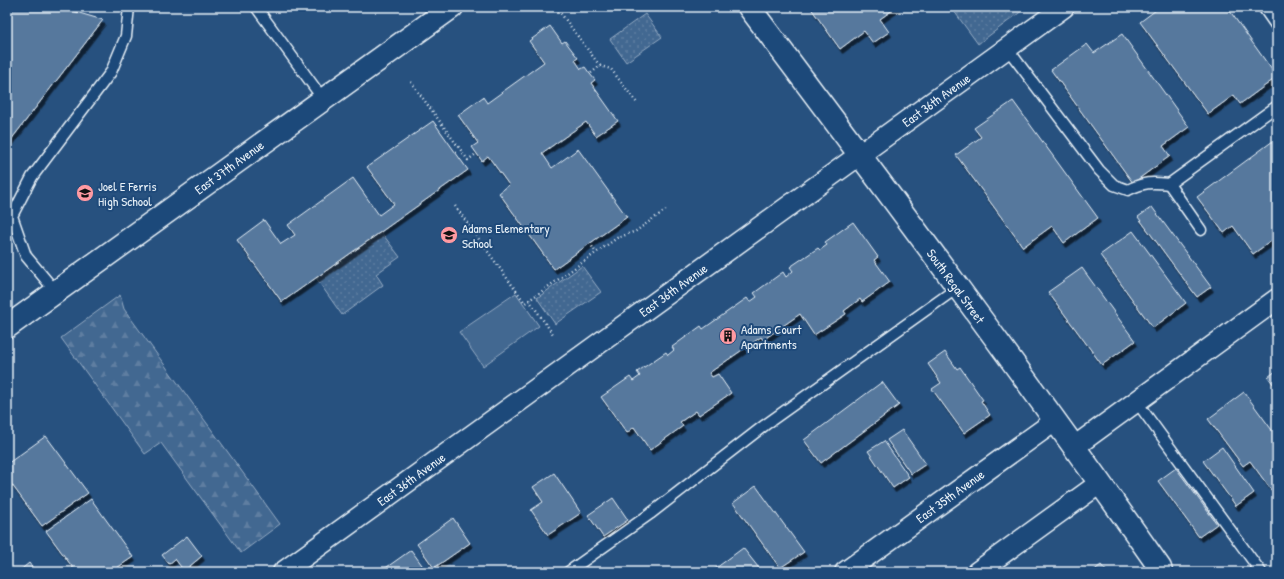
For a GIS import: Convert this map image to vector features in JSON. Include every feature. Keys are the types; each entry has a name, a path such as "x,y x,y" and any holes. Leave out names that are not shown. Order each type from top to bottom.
{"main road":[{"name":"East 37th Avenue","path":"7,327 452,7"},
{"name":"South Regal Street","path":"749,7 860,155 1055,421 1162,571"}],"street":[{"name":"East 36th Avenue","path":"283,572 1064,7"},
{"path":"1074,447 1277,298"},
{"name":"East 35th Avenue","path":"845,572 1055,421"},
{"path":"977,572 1100,483"}],"lane":[{"path":"56,292 26,256 12,216 32,177 111,72 126,36 129,7"},
{"path":"256,7 324,99"},
{"path":"1263,7 1277,27"},
{"path":"1007,48 1099,170 1114,185 1128,190 1141,183 1154,182 1169,184 1277,106"},
{"path":"1169,184 1201,230"},
{"path":"568,572 650,514 766,425 957,288"},
{"path":"1136,401 1261,572"}],"path":[{"path":"556,7 600,66 611,69 637,103"},
{"path":"590,74 600,66"},
{"path":"411,82 468,160 476,154"},
{"path":"455,206 525,303 617,238 636,231 667,209"},
{"path":"590,243 596,253"},
{"path":"529,300 553,334"}],"green space":[{"path":"951,7 1027,7 978,44"},
{"path":"645,14 662,37 626,62 610,39"},
{"path":"381,232 400,257 376,274 383,285 342,315 316,278"},
{"path":"582,266 601,292 555,324 537,298"},
{"path":"516,293 539,326 483,366 459,332"},
{"path":"120,295 124,309 280,524 241,553 161,443 145,454 61,338"}],"building":[{"path":"7,7 59,7 103,20 7,145"},
{"path":"810,7 897,7 880,19 889,32 873,43 864,31 840,49"},
{"path":"1160,7 1227,7 1277,77 1240,104 1234,95 1208,114 1140,22"},
{"path":"550,26 562,43 565,41 578,58 575,60 581,69 585,67 595,80 591,83 618,121 596,136 586,122 542,153 552,168 578,149 627,217 554,269 499,193 509,185 488,156 482,161 472,147 478,143 458,115 483,97 487,103 544,62 529,41"},
{"path":"1122,34 1189,127 1163,146 1170,156 1133,183 1051,70 1087,44 1094,53"},
{"path":"1013,101 1098,218 1064,243 1052,226 1023,247 956,155 981,137 974,128"},
{"path":"433,121 468,170 282,302 237,240 264,220 281,244 295,235 288,225 353,178 379,215 394,204 367,167"},
{"path":"1277,138 1277,237 1253,254 1233,226 1224,233 1197,197"},
{"path":"1152,207 1211,287 1197,297 1138,217"},
{"name":"Adams Court Apartments","path":"853,222 878,257 874,260 890,282 862,302 860,299 844,311 846,314 814,335 800,314 763,340 761,337 709,373 712,377 718,374 731,393 699,415 696,411 680,422 683,426 650,450 634,427 627,433 601,397 630,377 633,381 640,376 637,372 666,352 668,355 674,350 672,347 701,326 703,329 747,298 750,302 757,297 754,293 783,272 786,277 793,271 790,267 818,248 820,250 827,245 825,242"},
{"path":"1133,231 1186,303 1153,328 1100,255"},
{"path":"1082,268 1135,341 1102,365 1048,292"},
{"path":"945,352 957,369 960,367 983,400 981,401 990,415 964,433 932,389 941,383 928,364"},
{"path":"1277,370 1277,389 1268,377"},
{"path":"882,382 899,405 821,463 804,440"},
{"path":"1244,392 1277,437 1277,498 1250,461 1243,466 1208,419"},
{"path":"902,430 926,464 911,474 887,440"},
{"path":"46,436 88,493 42,526 7,478 7,464"},
{"path":"884,441 909,477 893,488 868,451"},
{"path":"1222,447 1254,493 1236,506 1203,461"},
{"path":"1176,468 1217,524 1199,537 1158,481"},
{"path":"554,473 581,513 548,535 531,510 543,502 533,487"},
{"path":"756,486 804,552 780,568 733,503"},
{"path":"613,498 628,520 603,537 588,515"},
{"path":"91,499 133,557 111,572 76,572 46,531"},
{"path":"453,518 470,543 434,568 417,544"},
{"path":"187,536 202,556 184,571 175,559 169,564 162,555"},
{"path":"743,548 762,572 712,572 712,571"},
{"path":"411,550 427,572 380,572"},
{"path":"29,563 36,572 18,572"},
{"path":"1101,565 1107,572 1092,572"}],"place":[{"name":"Joel E Ferris High School","path":"85,193"},
{"name":"Adams Elementary School","path":"449,235"},
{"name":"Adams Court Apartments","path":"728,336"}]}
